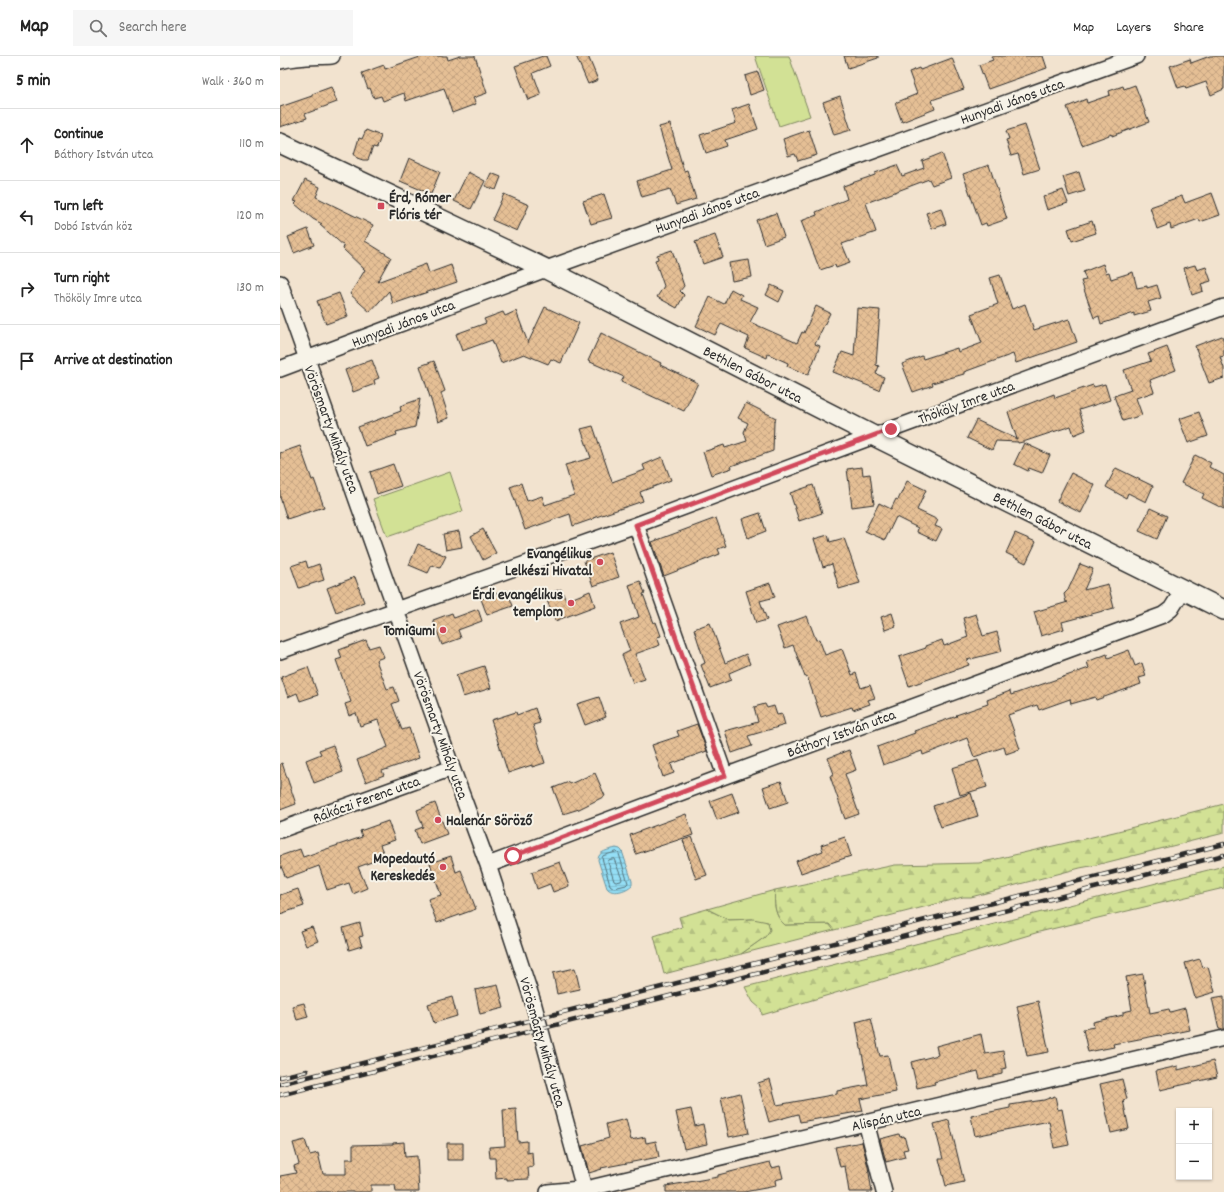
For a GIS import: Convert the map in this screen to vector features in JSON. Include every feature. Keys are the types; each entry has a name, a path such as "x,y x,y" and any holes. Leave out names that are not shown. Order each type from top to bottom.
{"street":[{"path":"280,62 288,58 305,56 332,56"},
{"name":"Hunyadi János utca","path":"280,369 546,269 1136,56"},
{"name":"Bethlen Gábor utca","path":"280,143 546,269 874,436 1224,610"},
{"name":"Vörösmarty Mihály utca","path":"280,283 452,768 488,865 533,1002 585,1190"},
{"name":"Thököly Imre utca","path":"280,651 636,525 1224,307"},
{"path":"636,525 725,776"},
{"name":"Báthory István utca","path":"488,865 1163,615 1171,609 1183,590"},
{"name":"Rákóczi Ferenc utca","path":"280,830 452,768"},
{"name":"Alispán utca","path":"548,1192 585,1190 1224,1038"},
{"path":"866,1122 884,1192"}],"green space":[{"path":"755,56 789,56 810,116 779,126"},
{"path":"450,472 463,511 387,537 373,499"},
{"path":"1224,804 1224,833 834,930 829,924 785,925 779,918 776,909 775,890 895,865 979,863 1114,832"},
{"path":"1224,866 1224,888 1039,932 762,1015 761,1009 753,1002 745,987"},
{"path":"775,890 775,904 777,913 785,925 830,924 834,930 741,954 765,937 752,919 729,920 707,909"},
{"path":"707,909 729,920 753,919 768,922 770,930 765,937 741,954 664,974 654,936 682,927 679,917"}],"water":[{"path":"616,848 622,851 632,885 616,892 607,888 598,857 607,850"}],"building":[{"path":"423,56 447,56 448,60 460,56 475,56 487,93 473,98 476,104 452,113 444,88 406,101 404,93 383,101 381,96 374,98 370,88 368,89 362,73 384,65 385,69"},
{"path":"546,56 550,66 533,73 541,95 528,100 515,66"},
{"path":"576,56 588,56 598,80 588,84"},
{"path":"844,56 878,56 878,58 848,68"},
{"path":"991,56 1043,56 1047,68 988,89 979,65 993,60"},
{"path":"1210,56 1224,56 1224,89 1211,95 1206,82 1186,89 1185,86 1178,88 1170,66 1190,59 1191,63"},
{"path":"952,58 964,89 932,100 935,109 902,122 895,103 917,94 909,72 919,68 920,70"},
{"path":"758,72 764,90 750,95 745,76"},
{"path":"1135,85 1149,122 1112,136 1112,134 1082,145 1067,107 1086,99 1087,103 1110,95 1109,91 1123,86 1124,89"},
{"path":"331,87 337,102 305,114 307,118 280,127 280,107 312,96 312,94"},
{"path":"840,96 851,130 834,135 823,102"},
{"path":"749,104 758,129 725,140 727,146 706,153 700,135 736,123 732,110"},
{"path":"670,124 684,171 687,170 696,199 676,205 670,189 642,197 637,181 672,170 659,127"},
{"path":"1025,125 1040,169 1024,174 1018,154 1011,156 1006,140 1009,139 1006,131"},
{"path":"366,130 381,136 377,148 373,147 368,160 363,160 357,158 354,154 359,138 362,139"},
{"path":"809,130 817,155 798,161 795,154 788,156 783,139"},
{"path":"942,153 951,178 932,185 929,179 866,203 876,232 842,244 850,263 836,268 835,265 820,270 801,221 817,215 816,212 847,199 843,186 875,175 875,173 897,165 902,176 924,168 922,161"},
{"path":"409,158 440,172 431,194 400,181"},
{"path":"989,165 1007,219 987,226 986,223 981,225 963,174"},
{"path":"468,172 485,181 471,209 454,201"},
{"path":"1079,172 1085,191 1069,196 1063,177"},
{"path":"491,173 501,177 496,190 485,186"},
{"path":"305,180 320,187 316,197 373,225 365,241 391,257 377,282 426,264 429,273 451,265 457,282 393,304 389,291 370,312 350,294 365,270 343,249 344,246 320,225 322,224 313,219 295,204 297,202 294,201"},
{"path":"1063,190 1068,203 1047,210 1043,197"},
{"path":"1212,193 1220,215 1200,222 1199,219 1171,229 1170,224 1157,229 1150,207 1182,196 1185,203"},
{"path":"504,194 529,205 517,231 492,220"},
{"path":"604,194 612,218 591,224 583,201"},
{"path":"941,208 946,224 932,229 926,213"},
{"path":"776,213 784,237 764,244 756,220"},
{"path":"1092,221 1096,233 1072,241 1068,229"},
{"path":"308,229 314,245 294,253 288,237"},
{"path":"715,235 723,257 703,264 695,242"},
{"path":"672,250 684,286 680,291 684,295 677,308 657,297 664,286 655,260 658,259 657,255"},
{"path":"749,260 752,277 732,281 729,263"},
{"path":"1103,264 1106,273 1109,272 1111,279 1133,272 1137,288 1147,286 1147,288 1157,285 1161,298 1148,302 1151,311 1134,316 1134,313 1101,324 1099,316 1094,318 1081,281 1086,280 1083,272"},
{"path":"1195,265 1197,270 1206,267 1211,281 1201,284 1203,291 1192,295 1184,268"},
{"path":"1000,275 1012,309 1025,304 1034,330 1069,319 1077,342 1016,363 1013,354 964,372 964,374 932,383 933,385 913,392 902,364 922,356 923,359 957,348 958,352 982,343 971,314 998,304 990,278"},
{"path":"771,285 784,291 779,302 766,295"},
{"path":"731,289 742,295 740,299 758,307 750,322 797,343 802,332 804,333 816,306 830,313 815,344 820,346 808,375 787,366 788,363 768,354 767,358 745,348 749,337 721,324 715,335 696,326 710,297 724,304"},
{"path":"339,293 348,316 326,324 317,301"},
{"path":"545,307 579,323 561,363 551,359 548,364 524,354 501,363 492,340 462,351 456,334 486,323 484,319 503,312 505,316 516,311 528,343"},
{"path":"857,308 880,310 876,365 879,366 876,374 884,377 879,390 833,372 842,352 854,356"},
{"path":"601,333 661,363 660,365 698,383 684,411 621,382 624,377 588,361"},
{"path":"1222,336 1224,342 1224,356 1220,357 1224,368 1224,378 1209,383 1195,346"},
{"path":"1167,347 1176,370 1150,380 1154,392 1136,398 1142,415 1123,421 1114,396 1131,390 1124,370 1151,361 1148,354"},
{"path":"372,360 379,378 374,380 375,384 353,392 345,370"},
{"path":"434,361 445,391 441,393 449,418 438,422 420,366"},
{"path":"1105,384 1110,400 1079,410 1086,430 1074,435 1071,426 1018,443 996,441 992,450 967,438 976,420 1017,439 1008,412 1054,394 1055,398 1093,385 1094,387"},
{"path":"420,399 415,427 396,432 397,435 365,446 358,427 401,411 400,406"},
{"path":"746,403 776,418 774,422 773,451 711,475 703,452 724,445 725,448 747,441 744,432 748,423 738,418"},
{"path":"1199,412 1208,436 1188,443 1179,419"},
{"path":"593,426 612,482 645,470 643,465 662,457 671,480 640,492 643,501 573,526 570,514 525,530 510,487 521,483 527,501 542,496 545,505 574,495 565,465 591,458 581,429"},
{"path":"1024,443 1050,455 1042,473 1029,468 1028,471 1014,464"},
{"path":"300,446 312,480 314,479 324,507 287,519 280,497 280,453"},
{"path":"1195,455 1211,463 1209,467 1224,475 1224,509 1202,498 1204,494 1181,483"},
{"path":"393,464 401,486 377,494 370,472"},
{"path":"862,467 863,475 870,474 874,504 852,507 847,469"},
{"path":"1116,468 1153,486 1146,502 1128,493 1126,498 1106,487"},
{"path":"1071,473 1095,485 1081,513 1057,501"},
{"path":"907,481 926,490 917,510 938,520 935,526 942,529 936,541 917,532 918,528 896,517 885,540 865,531 879,503 891,509 896,499 898,500"},
{"path":"813,485 822,513 799,521 790,493"},
{"path":"1150,508 1167,516 1157,539 1139,531"},
{"path":"760,513 766,531 748,538 742,519"},
{"path":"716,518 726,546 718,549 720,554 664,576 652,542"},
{"path":"483,529 496,553 483,560 471,536"},
{"path":"459,531 462,547 446,550 443,534"},
{"path":"1015,533 1036,542 1026,563 1006,553"},
{"path":"828,535 830,542 844,538 860,583 839,589 832,564 823,567 814,539"},
{"path":"418,544 446,556 440,568 432,565 428,573 409,565"},
{"path":"610,552 619,577 593,586 584,561"},
{"path":"306,561 308,568 319,564 324,580 299,588 291,566"},
{"path":"1080,564 1093,569 1084,590 1108,584 1114,608 1062,622 1064,629 1041,636 1034,612 1068,602 1066,602 1064,594 1068,590"},
{"path":"355,577 364,602 336,612 327,588"},
{"path":"640,581 645,593 643,594 654,623 656,622 661,636 657,637 660,645 635,654 645,679 633,683 622,655 630,651 620,624 639,617 629,585"},
{"path":"770,583 775,597 760,601 767,620 756,623 746,591"},
{"name":"Érdi evangélikus templom","path":"561,589 566,601 590,591 595,606 555,621 545,595"},
{"path":"507,590 513,606 487,615 481,599"},
{"path":"478,609 482,621 458,630 461,638 442,645 433,620 452,613 454,618"},
{"path":"892,613 896,626 885,630 881,617"},
{"path":"976,614 983,636 997,632 1002,651 967,660 969,665 909,686 899,657 926,648 925,646 942,640 944,646 968,637 963,618"},
{"path":"807,616 816,640 819,639 825,655 842,649 852,675 856,673 861,688 870,685 875,698 868,700 870,704 853,710 852,707 821,717 807,676 805,677 793,645 785,648 777,627"},
{"path":"710,623 725,663 746,654 750,664 729,673 731,680 710,688 701,665 705,663 694,629"},
{"path":"366,640 369,648 379,645 384,657 376,660 387,689 394,687 399,701 392,704 402,730 409,728 419,758 382,771 384,775 366,782 357,760 388,747 378,720 360,726 356,713 349,716 345,704 351,702 336,660 342,658 339,650"},
{"path":"1129,650 1135,666 1142,663 1146,676 1139,678 1141,684 1096,700 1095,697 1071,704 1070,699 1039,710 1037,705 1008,715 1020,749 1006,754 1004,747 974,757 967,738 923,755 922,751 883,765 877,747 915,733 914,731 988,704 987,700 1010,691 1011,695 1089,668 1087,662 1107,654 1108,658"},
{"path":"484,666 491,688 463,697 456,675"},
{"path":"308,667 318,695 300,701 297,693 288,697 281,677"},
{"path":"599,697 606,717 585,725 577,704"},
{"path":"765,704 767,708 774,706 777,715 782,714 785,725 748,736 752,746 732,753 725,731 758,722 754,707"},
{"path":"535,708 540,723 533,725 545,763 532,767 532,765 508,773 491,720 516,712 517,715"},
{"path":"697,724 707,751 671,764 674,773 663,777 652,745 679,736 677,731"},
{"path":"333,745 343,772 314,783 306,760 321,754 319,750"},
{"path":"849,750 856,770 845,774 859,814 845,819 830,776 834,774 828,758"},
{"path":"978,760 987,787 960,795 952,768"},
{"path":"282,763 296,804 280,810 280,764"},
{"path":"595,773 605,796 579,809 563,814 553,788 569,782 570,784"},
{"path":"781,781 788,802 770,808 763,787"},
{"path":"732,793 739,812 717,820 710,801"},
{"path":"971,793 978,816 941,827 933,806"},
{"path":"435,803 447,834 420,844 415,830 423,827 417,810"},
{"path":"686,814 693,835 636,854 630,835"},
{"path":"388,821 395,840 380,845 385,857 358,867 367,888 353,894 349,883 327,890 319,866 286,878 280,864 280,856 300,849 303,857 362,837 360,831"},
{"path":"692,837 707,875 696,879 683,840"},
{"path":"845,837 851,856 801,873 796,861 823,851 821,845"},
{"path":"451,856 456,872 461,870 476,909 437,923 428,899 441,895 430,863"},
{"path":"560,862 569,886 553,892 550,884 537,889 532,872"},
{"path":"298,889 304,906 280,914 280,895"},
{"path":"360,923 363,936 359,937 362,946 349,950 343,928"},
{"path":"312,927 318,941 306,946 300,931"},
{"path":"1200,959 1203,968 1208,967 1215,992 1195,998 1185,963"},
{"path":"575,968 580,989 557,994 553,973"},
{"path":"1143,974 1150,1013 1169,1009 1170,1012 1185,1008 1190,1030 1113,1044 1114,1047 1088,1052 1083,1029 1094,1027 1093,1022 1123,1015 1123,1012 1132,1010 1126,977"},
{"path":"498,985 504,1008 480,1014 475,990"},
{"path":"1224,996 1224,1029 1219,1029 1212,998"},
{"path":"452,997 457,1016 434,1023 428,1004"},
{"path":"1038,1001 1049,1052 1027,1056 1017,1006"},
{"path":"304,1003 308,1017 297,1020 292,1006"},
{"path":"871,1018 880,1056 888,1055 896,1092 860,1099 863,1111 800,1122 798,1114 769,1122 758,1083 770,1079 777,1105 837,1094 837,1091 868,1085 856,1022"},
{"path":"981,1034 985,1054 1003,1051 1006,1068 1002,1069 1002,1074 980,1079 978,1071 934,1082 935,1084 917,1088 911,1062 938,1055 936,1046"},
{"path":"1213,1061 1217,1077 1160,1090 1156,1071 1178,1066 1178,1070"},
{"path":"1122,1079 1127,1099 1123,1100 1129,1129 1111,1133 1100,1084"},
{"path":"740,1093 749,1133 729,1137 721,1098"},
{"path":"1055,1096 1058,1110 1062,1109 1069,1145 1054,1148 1049,1121 975,1136 971,1116 1010,1108 1010,1105 1044,1100"},
{"path":"516,1109 518,1142 527,1141 527,1153 532,1152 533,1167 528,1168 529,1179 496,1179 495,1158 490,1158 489,1147 505,1146 503,1110"},
{"path":"691,1109 695,1126 703,1124 707,1144 684,1149 676,1112"},
{"path":"626,1119 631,1140 645,1137 646,1143 656,1141 659,1157 601,1168 602,1169 589,1173 582,1146 609,1138 606,1124"},
{"path":"949,1120 964,1182 946,1186 939,1159 943,1159 934,1124"},
{"path":"899,1134 900,1137 904,1136 908,1149 903,1150 905,1157 886,1162 880,1139"},
{"path":"305,1140 310,1155 318,1153 323,1174 346,1174 346,1159 353,1159 353,1145 393,1144 404,1142 405,1157 417,1156 419,1192 396,1192 395,1185 371,1185 371,1192 280,1192 280,1176 296,1173 294,1166 299,1164 293,1143"},
{"path":"862,1142 872,1192 849,1192 845,1166 840,1167 835,1147"},
{"path":"447,1143 463,1143 463,1160 447,1160"},
{"path":"770,1162 772,1168 780,1166 783,1178 775,1180 776,1186 744,1192 666,1192 666,1186 718,1177 718,1175"}],"railway":[{"path":"280,1084 1224,844"},
{"path":"280,1095 1224,855"},
{"path":"280,1077 307,1071"}],"place":[{"name":"Érd, Rómer Flóris tér","path":"381,206"},
{"name":"Evangélikus Lelkészi Hivatal","path":"600,562"},
{"name":"Érdi evangélikus templom","path":"571,603"},
{"name":"TomiGumi","path":"443,630"},
{"name":"Halenár Söröző","path":"438,820"},
{"name":"Mopedautó Kereskedés","path":"443,867"}],"route":[{"path":"513,856 725,776 636,525 891,429"}]}
